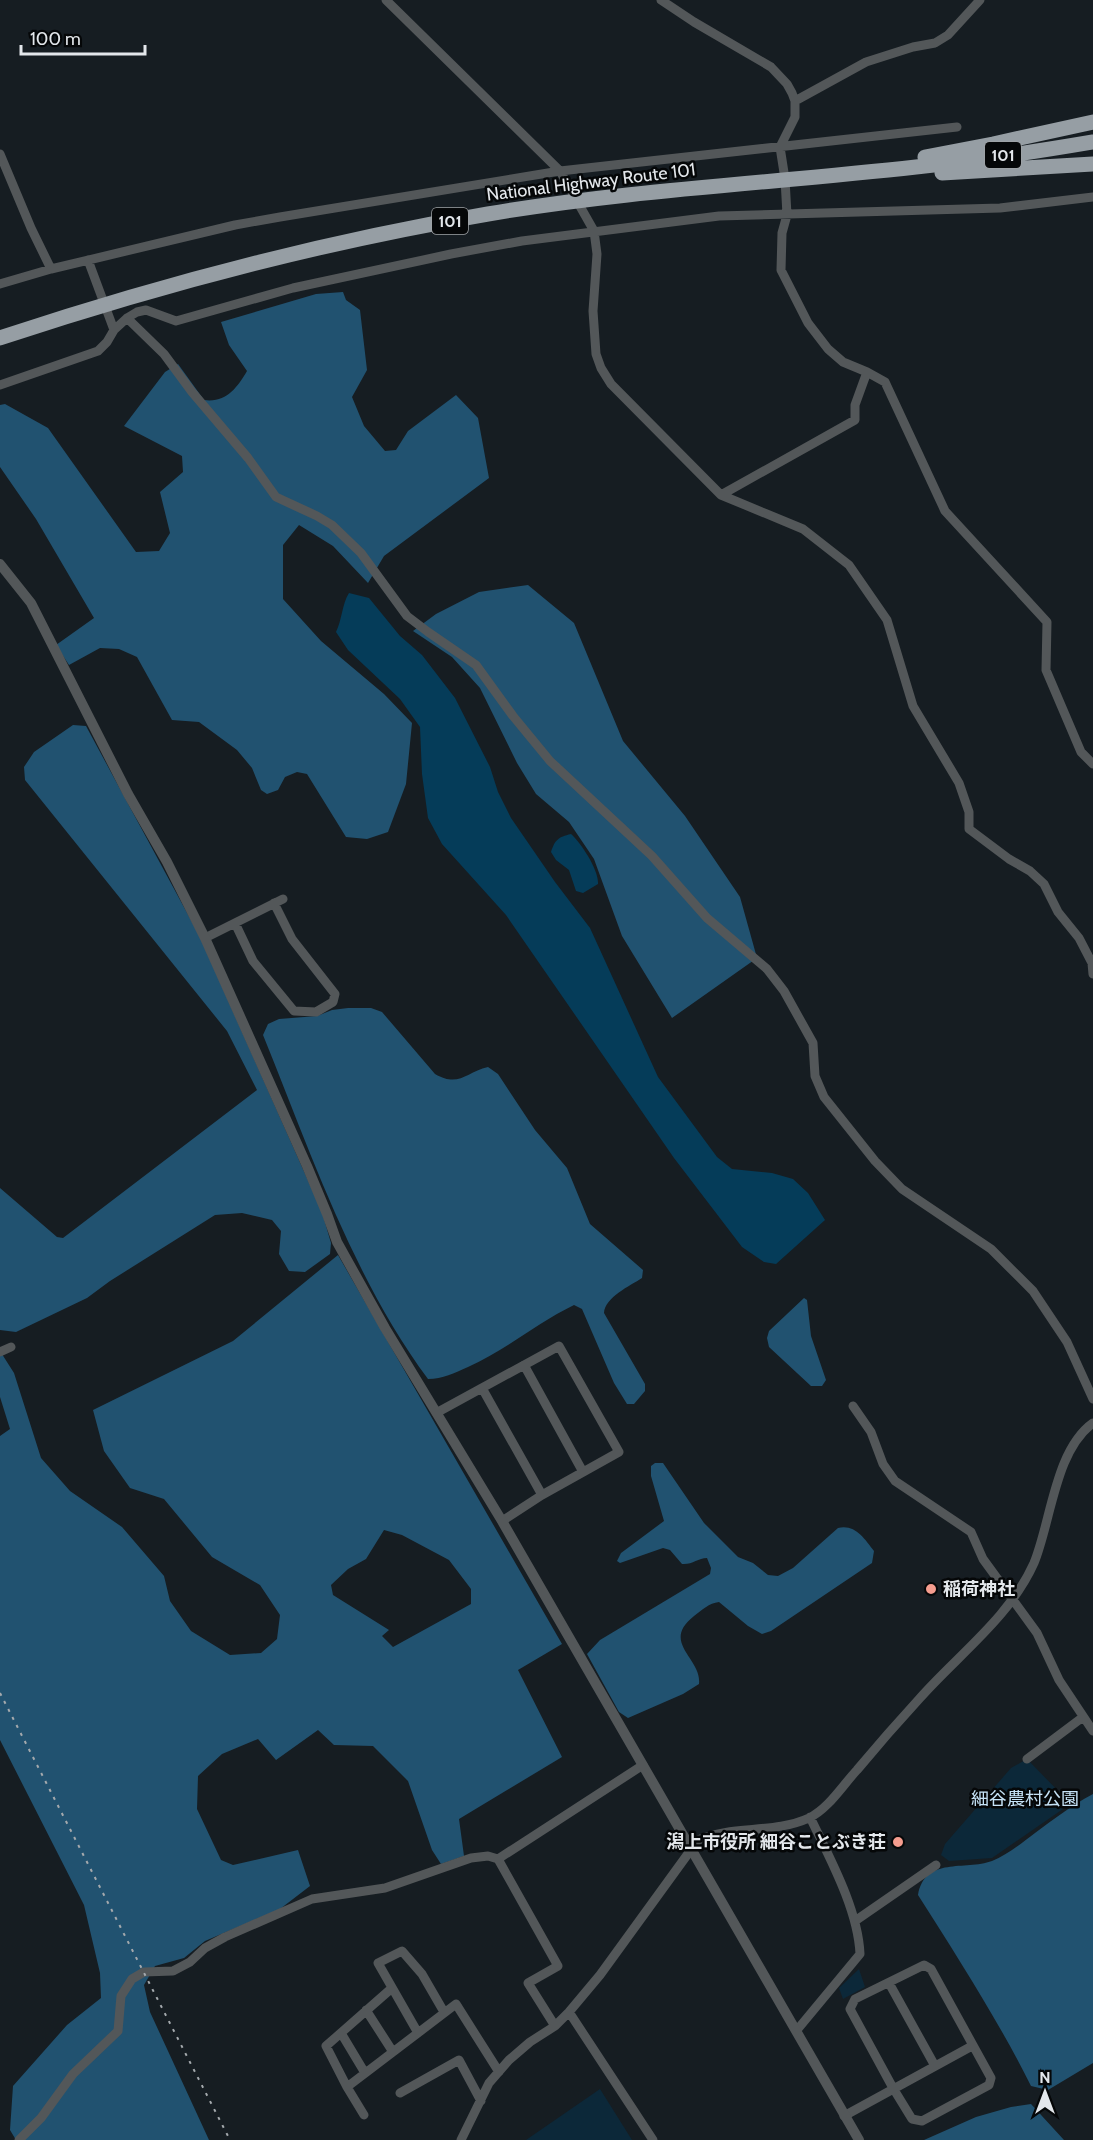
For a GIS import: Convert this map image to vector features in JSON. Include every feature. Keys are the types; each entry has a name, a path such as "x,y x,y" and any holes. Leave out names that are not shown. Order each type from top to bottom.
{"highway":[{"path":"824,176 993,144 1093,122"},
{"name":"National Highway Route 101","path":"0,338 103,303 239,266 372,236 490,214 785,179 913,168 1093,142"},
{"path":"913,168 935,174 1093,164"}],"street":[{"path":"386,0 560,171 594,231 597,254 593,311 596,354 611,384 721,495 803,529 849,566 887,620 913,706 959,783 969,812 969,829 1009,859 1030,871 1044,884 1058,912 1079,938 1092,963 1093,974"},
{"path":"661,0 693,22 771,67 787,84 795,101 795,117 780,147 785,179 786,214 782,233 781,270 808,323 828,349 843,362 885,382 945,511 1047,622 1046,670 1081,752 1093,764"},
{"path":"795,101 866,62 913,47 935,43 948,35 980,0"},
{"path":"0,284 51,269 235,225 560,171 957,127"},
{"path":"0,154 30,228 51,269"},
{"path":"0,385 98,351 114,330 136,312 146,310 176,321 293,288 522,241 719,216 1000,208 1093,197"},
{"path":"88,260 114,330"},
{"path":"127,318 164,354 192,392 248,458 276,497 332,525 361,554 407,616 476,665 513,716 550,761 652,856 707,918 767,969 784,991 813,1043 815,1076 824,1097 874,1161 902,1189 991,1249 1033,1291 1067,1342 1093,1399"},
{"path":"721,495 855,420 855,405 867,372"},
{"path":"0,564 31,603 128,794 167,862 205,938 307,1166 337,1242 385,1328 502,1521 859,2140"},
{"path":"205,938 278,901 292,939 335,994 333,1002 316,1012 294,1011 253,961 235,923"},
{"path":"438,1412 559,1346 619,1452 542,1495 502,1521"},
{"path":"0,1352 11,1347"},
{"path":"524,1365 583,1472"},
{"path":"482,1388 542,1495"},
{"path":"853,1406 871,1432 883,1464 895,1481 971,1532 984,1559 1037,1633 1059,1680 1093,1731"},
{"path":"461,2140 489,2083 530,2042 555,2026 569,2012 600,1975 698,1840 712,1834 776,1827 810,1817 823,1809 922,1696 1013,1599 1034,1562 1060,1474 1071,1447 1093,1423"},
{"path":"1027,1759 1083,1717"},
{"path":"498,1859 643,1765"},
{"path":"797,2030 860,1954 855,1921 839,1879 810,1817"},
{"path":"19,2140 41,2118 73,2074 118,2031 121,1996 132,1979 138,1975 144,1972 173,1971 225,1937 312,1899 385,1888 471,1858 488,1856 498,1859 558,1966 528,1983 555,2026"},
{"path":"855,1921 936,1865"},
{"path":"417,2033 378,1963 402,1951 422,1974 444,2012"},
{"path":"924,1965 932,1969 972,2046 991,2078 989,2085 922,2121 912,2119 892,2088 850,2009 855,1999 924,1965"},
{"path":"889,1983 935,2066"},
{"path":"364,2115 326,2046 392,1988"},
{"path":"347,2087 456,2004 499,2072"},
{"path":"366,2010 393,2052"},
{"path":"569,2012 654,2140"},
{"path":"341,2032 365,2073"},
{"path":"844,2116 972,2046"},
{"path":"400,2093 459,2060 481,2101"}],"green space":[{"name":"細谷農村公園","path":"1027,1759 1064,1797 1063,1809 992,1858 949,1861 941,1855 945,1844 1011,1768"},
{"path":"859,1969 865,1987 843,1999 839,1988"},
{"path":"600,2089 632,2140 526,2140"}],"shaded area":[{"path":"343,292 346,300 360,310 367,370 352,397 364,426 385,451 396,450 408,431 456,395 478,418 489,478 384,556 368,583 333,546 299,525 283,545 283,599 321,641 384,694 412,723 406,784 388,832 367,839 346,837 307,774 297,772 285,777 278,790 267,794 261,790 252,768 237,750 199,722 172,720 137,657 119,649 100,648 69,665 56,645 94,618 36,519 0,467 0,405 5,404 48,428 136,552 159,551 170,533 160,492 183,472 182,456 124,426 165,372 178,364 204,400 225,397 235,388 247,371 229,345 221,322 316,294"},
{"path":"528,585 574,623 623,741 685,816 740,897 757,958 672,1018 622,936 594,859 569,822 536,794 517,763 480,688 452,657 413,631 436,614 479,592"},
{"path":"349,593 369,598 400,636 422,655 455,698 490,767 498,792 511,818 590,928 658,1077 717,1157 732,1169 772,1173 793,1179 808,1193 825,1220 776,1264 764,1262 742,1247 674,1158 506,915 442,844 428,818 422,774 420,727 400,699 348,650 336,632"},
{"path":"73,725 86,726 199,935 322,1212 331,1243 330,1254 305,1272 289,1271 279,1254 281,1231 272,1220 242,1213 215,1215 87,1298 16,1332 0,1330 0,1188 57,1237 63,1238 257,1090 227,1031 25,780 24,767 34,752"},
{"path":"571,834 589,857 598,878 598,884 583,893 576,891 569,870 556,860 551,852 558,840"},
{"path":"371,1008 382,1012 435,1074 443,1078 450,1080 462,1078 488,1067 498,1074 535,1130 567,1168 590,1224 643,1270 642,1278 613,1297 605,1307 604,1313 645,1384 645,1391 634,1404 627,1404 614,1383 582,1309 574,1305 482,1360 448,1375 428,1379 401,1340 355,1256 316,1168 263,1035 268,1024 279,1019 317,1016 332,1010"},
{"path":"338,1255 562,1644 518,1670 562,1757 459,1819 464,1856 441,1864 432,1850 408,1781 373,1746 334,1745 318,1730 276,1760 258,1739 222,1754 198,1776 197,1809 221,1860 233,1865 298,1850 310,1886 280,1909 205,1941 184,1958 155,1966 144,1985 150,2012 209,2140 16,2140 10,2130 13,2086 67,2025 101,1998 100,1973 84,1905 0,1740 0,1436 10,1429 0,1397 0,1351 14,1373 41,1458 70,1491 122,1527 164,1576 170,1601 191,1631 230,1655 261,1653 277,1639 280,1615 260,1585 212,1557 164,1499 130,1488 104,1451 93,1410 233,1341","holes":["384,1530 402,1535 449,1560 471,1589 471,1604 393,1647 382,1636 389,1630 333,1595 331,1585 348,1569 366,1559"]},
{"path":"804,1298 807,1300 811,1336 826,1380 822,1386 811,1386 769,1347 767,1338 769,1331"},
{"path":"655,1463 663,1463 704,1523 738,1557 753,1563 768,1575 778,1576 793,1568 838,1528 854,1530 874,1551 872,1563 771,1631 762,1634 748,1626 719,1602 706,1607 694,1616 681,1634 681,1643 695,1666 699,1684 683,1694 628,1718 619,1712 587,1654 600,1640 710,1574 711,1568 707,1558 682,1564 670,1550 663,1548 620,1563 617,1561 621,1553 664,1521 651,1476 651,1466"},
{"path":"1093,1794 1093,2063 1048,2090 1031,2086 991,2013 918,1895 922,1883 937,1870 992,1861 1014,1849 1070,1807"},
{"path":"1031,2104 1064,2140 924,2140 976,2117"}],"railway":[{"path":"0,1693 230,2140"}],"place":[{"name":"稲荷神社","path":"931,1589"},
{"name":"潟上市役所 細谷ことぶき荘","path":"898,1842"}]}
